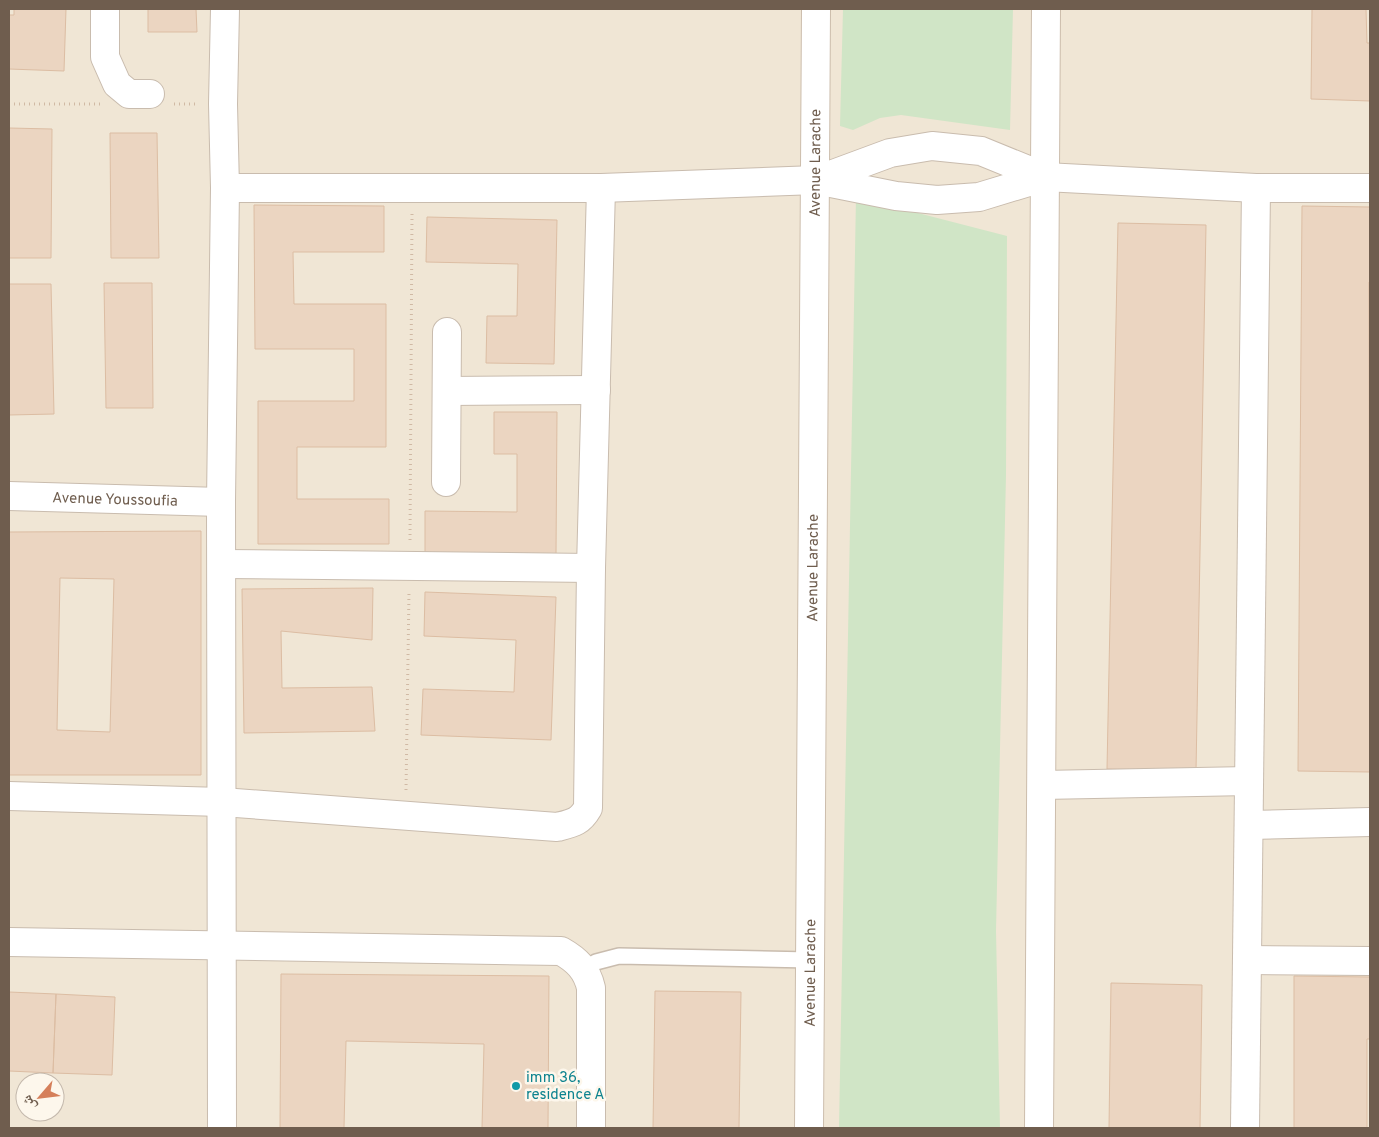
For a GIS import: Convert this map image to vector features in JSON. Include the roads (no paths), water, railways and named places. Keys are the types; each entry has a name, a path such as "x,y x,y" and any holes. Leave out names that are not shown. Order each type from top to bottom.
{"street":[{"path":"105,9 105,57 116,84 130,94 150,94"},
{"path":"222,1128 221,502 226,188 223,104 224,9"},
{"name":"Avenue Larache","path":"809,1128 816,9"},
{"path":"1039,1128 1046,9"},
{"path":"816,180 890,153 932,146 981,151 1045,177 1256,188 1370,188"},
{"path":"226,188 601,188 816,180 896,196 937,200 978,197 1045,177"},
{"path":"9,796 222,802 558,827 582,818 588,808 591,568 601,188"},
{"path":"1245,1128 1256,188"},
{"path":"446,482 447,332"},
{"path":"447,391 596,390"},
{"name":"Avenue Youssoufia","path":"9,496 221,502"},
{"path":"222,564 591,568"},
{"path":"1042,785 1250,781"},
{"path":"1249,825 1370,822"},
{"path":"9,942 561,951 578,962 589,979 591,988 591,1128"},
{"path":"1247,960 1370,961"}],"lane":[{"path":"584,970 596,962 618,956 810,960"}],"place":[{"name":"imm 36, residence A","path":"516,1086"}]}
